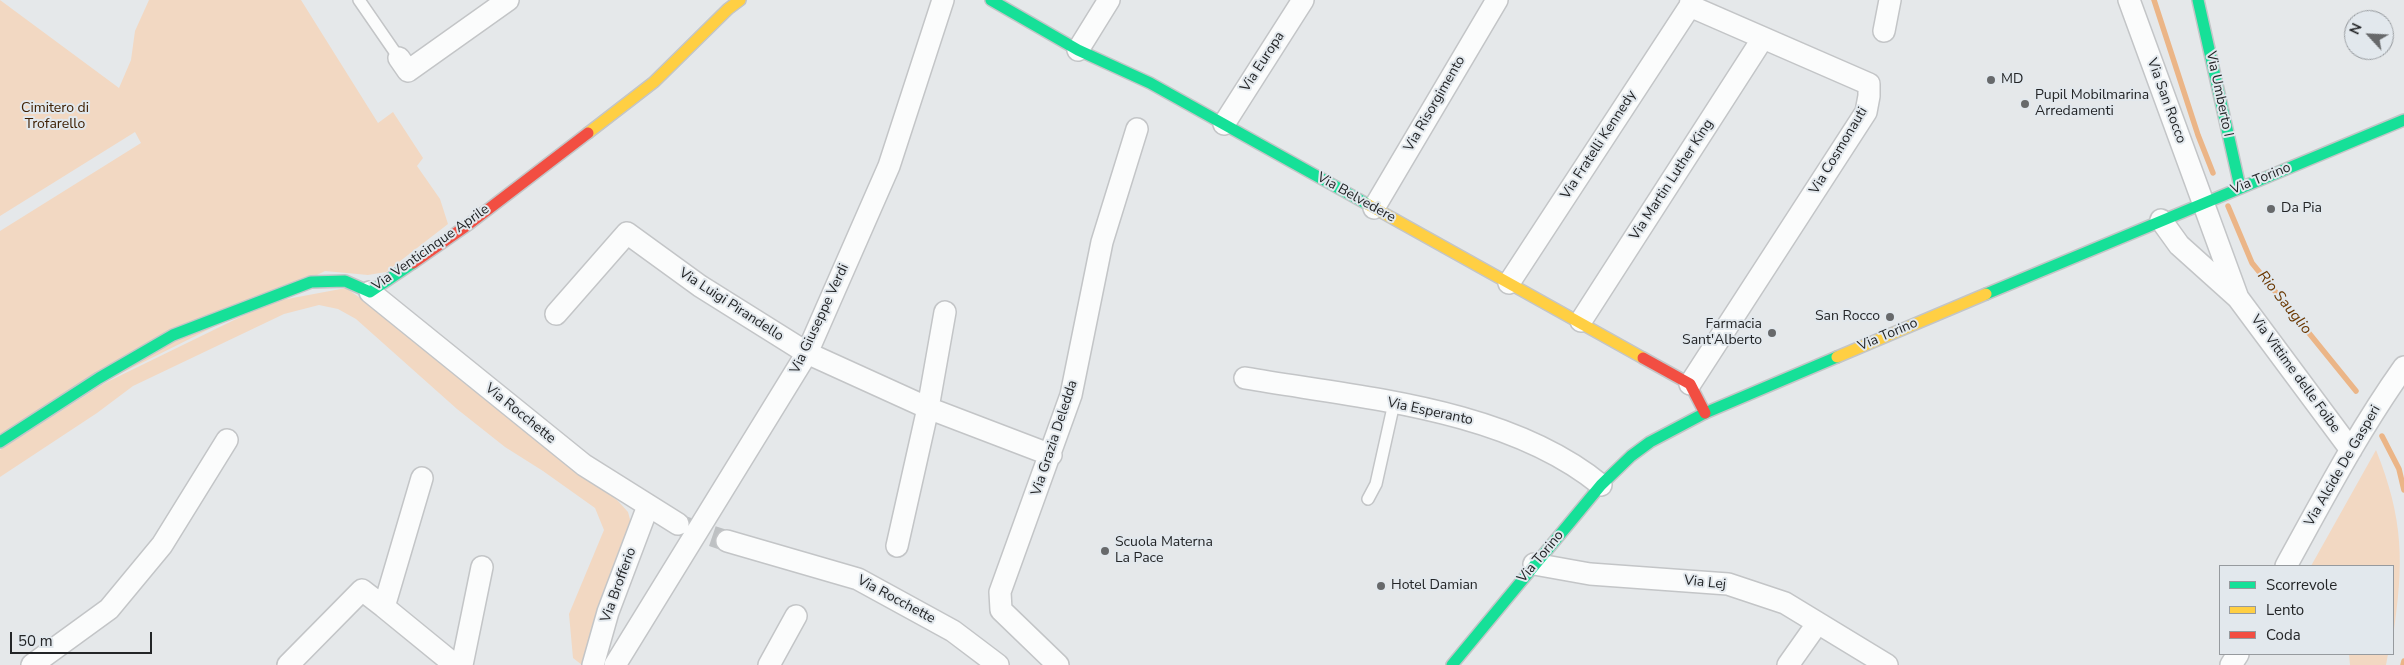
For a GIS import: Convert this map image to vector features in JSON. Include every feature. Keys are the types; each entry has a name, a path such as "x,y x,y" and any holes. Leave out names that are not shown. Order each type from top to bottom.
{"street":[{"path":"404,65 508,0"},
{"name":"Via Venticinque Aprile","path":"0,442 99,378 173,334 312,282 345,281 370,292 469,224 654,82 728,9 740,0"},
{"name":"Via Giuseppe Verdi","path":"615,665 807,354 889,166 942,0"},
{"name":"Via Belvedere","path":"991,0 1078,50 1150,83 1509,283 1581,321 1690,384"},
{"path":"1078,50 1109,0"},
{"name":"Via Europa","path":"1224,124 1303,0"},
{"name":"Via Risorgimento","path":"1374,208 1496,0"},
{"path":"1884,30 1890,0"},
{"name":"Via San Rocco","path":"2129,0 2204,202"},
{"name":"Via Umberto I","path":"2198,0 2240,187"},
{"name":"Via Cosmonauti","path":"1690,384 1866,112 1869,96 1869,84 1763,38 1691,3"},
{"name":"Via Fratelli Kennedy","path":"1509,283 1691,3"},
{"name":"Via Martin Luther King","path":"1581,321 1763,38"},
{"name":"Via Torino","path":"1452,665 1601,485 1631,456 1650,442 1705,413 2161,220 2404,120"},
{"name":"Via Grazia Deledda","path":"1058,665 1001,610 1000,592 1051,455 1071,395 1102,242 1137,129"},
{"name":"Via Vittime delle Foibe","path":"2204,202 2238,298"},
{"name":"Via Vittime delle Foibe","path":"2161,220 2178,245 2238,298 2351,450"},
{"name":"Via Luigi Pirandello","path":"556,314 627,233 700,286 807,354 928,408 1051,455"},
{"name":"Via Rocchette","path":"370,292 584,465 678,524"},
{"path":"897,546 928,408 946,312"},
{"name":"Via Alcide De Gasperi","path":"2287,565 2382,397 2404,367"},
{"name":"Via Esperanto","path":"1245,378 1435,411 1495,427 1545,448 1601,485"},
{"path":"1690,384 1705,413"},
{"path":"32,665 109,609 162,545 227,440"},
{"path":"384,607 422,478"},
{"name":"Via Brofferio","path":"593,665 608,612 648,506"},
{"name":"Via Rocchette","path":"727,541 858,578 953,631 998,665"},
{"name":"Via Lej","path":"1534,564 1590,574 1728,584 1785,603 1887,665"},
{"path":"462,665 482,567"},
{"path":"288,665 362,590 455,665"},
{"path":"769,665 796,616"},
{"path":"1788,665 1817,624"}],"lane":[{"path":"359,0 404,65"},
{"path":"1368,499 1376,484 1394,403"}],"green space":[{"name":"Cimitero di Trofarello","path":"0,0 119,88 131,60 135,31 149,0 301,0 378,123 393,112 423,158 417,166 440,199 448,224 386,272 368,275 325,271 0,434 0,231 141,143 135,132 0,216"},
{"path":"346,288 436,352 618,501 628,512 632,527 586,665 582,665 573,658 569,614 604,530 595,508 505,447 457,409 356,319 338,309 319,305 284,314 133,386 97,413 0,477 0,450 105,383 271,302"},
{"path":"2376,450 2392,498 2397,520 2400,564 2394,630 2394,565 2312,565"},
{"path":"2349,655 2388,655 2386,665 2350,665"}],"waterway":[{"name":"Rio Sauglio","path":"2154,0 2198,135 2213,173"},
{"name":"Rio Sauglio","path":"2228,206 2252,263 2356,391"},
{"name":"Rio Sauglio","path":"2382,436 2399,469 2404,490"},
{"name":"Rio Sauglio","path":"2403,665 2404,661"}],"tunnel":[{"path":"682,526 727,541"}],"traffic: fast":[{"path":"991,0 1078,50 1150,83 1367,204"},
{"path":"2198,0 2240,187"},
{"path":"1986,294 2404,120"},
{"path":"0,442 99,378 173,335 311,282 345,281 370,292 413,263"},
{"path":"1452,665 1601,485 1631,456 1650,442 1705,413 1837,357"}],"traffic: slow":[{"path":"588,133 654,82 728,9 740,0"},
{"path":"1367,204 1643,358"},
{"path":"1837,357 1986,294"}],"traffic: jam":[{"path":"413,263 469,224 588,133"},
{"path":"1643,358 1690,384 1705,413"}],"place":[{"name":"MD","path":"1991,80"},
{"name":"Pupil Mobilmarina Arredamenti","path":"2025,104"},
{"name":"Da Pia","path":"2271,209"},
{"name":"San Rocco","path":"1890,317"},
{"name":"Farmacia Sant'Alberto","path":"1772,333"},
{"name":"Scuola Materna La Pace","path":"1105,551"},
{"name":"Hotel Damian","path":"1381,586"}]}
